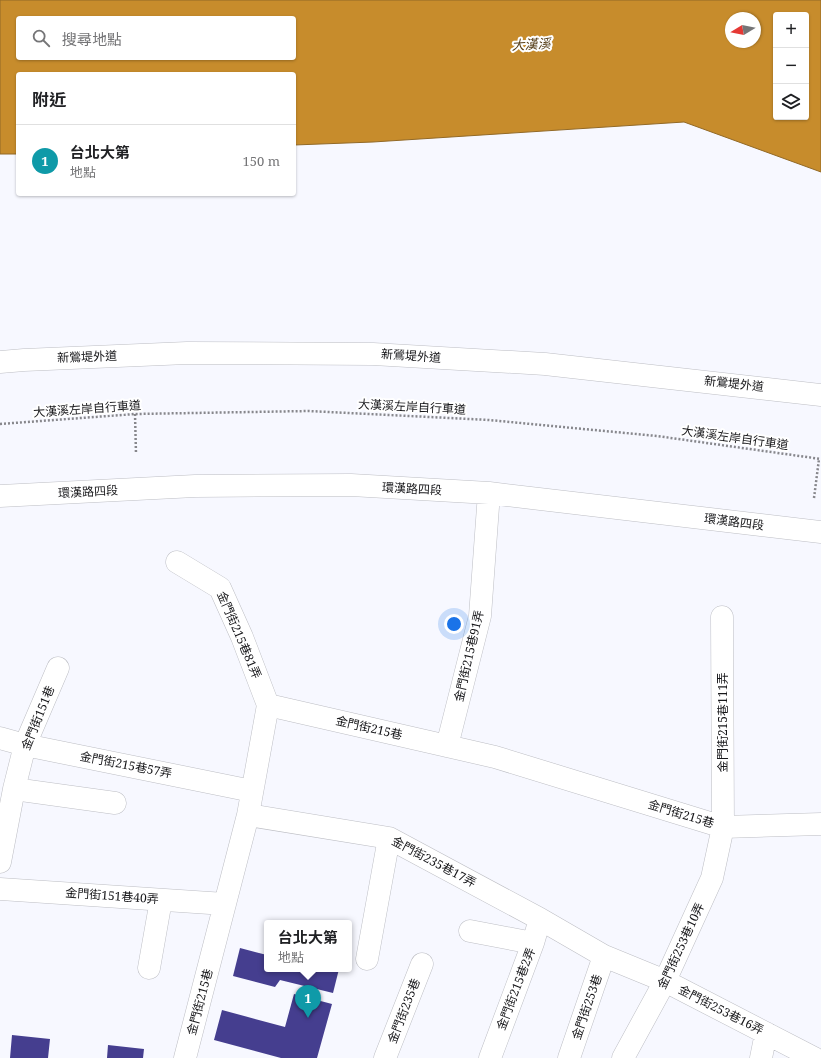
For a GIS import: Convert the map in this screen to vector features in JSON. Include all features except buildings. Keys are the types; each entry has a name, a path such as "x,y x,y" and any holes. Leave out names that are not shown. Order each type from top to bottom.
{"street":[{"name":"新鶯堤外道","path":"0,362 187,353 373,354 545,364 821,395"},
{"name":"環漢路四段","path":"0,496 195,486 351,485 489,493 821,532"},
{"name":"金門街215巷91弄","path":"447,746 480,616 489,493"},
{"name":"金門街215巷81弄","path":"177,562 220,588 242,637 268,705"},
{"name":"金門街215巷111弄","path":"722,617 723,827"},
{"name":"金門街151巷","path":"0,862 14,789 25,745 58,668"},
{"name":"金門街215巷","path":"185,1058 248,815 268,705 495,757 723,827 821,824"},
{"name":"金門街215巷57弄","path":"0,738 25,745 252,791"},
{"path":"14,789 115,803"},
{"name":"金門街235巷17弄","path":"248,815 389,838 540,919 604,956"},
{"name":"金門街253巷10弄","path":"623,1058 666,981 712,878 723,827"},
{"path":"367,959 389,838"},
{"name":"金門街151巷40弄","path":"0,889 225,904"},
{"path":"149,968 161,900"},
{"name":"金門街215巷2弄","path":"490,1058 533,943 540,919"},
{"path":"470,930 533,943"},
{"name":"金門街253巷16弄","path":"604,956 666,981 814,1058"},
{"name":"金門街253巷","path":"570,1058 604,956"},
{"name":"金門街235巷","path":"385,1058 422,964"},
{"path":"761,1058 766,1033"}],"path":[{"name":"大漢溪左岸自行車道","path":"0,424 135,414 309,411 489,420 657,436 820,459"},
{"path":"135,414 136,454"},
{"path":"814,498 820,459"}],"water":[{"name":"大漢溪","path":"0,0 821,0 821,172 684,122 373,142 296,145 296,72 16,72 16,154 0,154"}],"place":[{"name":"台北大第","path":"308,1018"}]}
